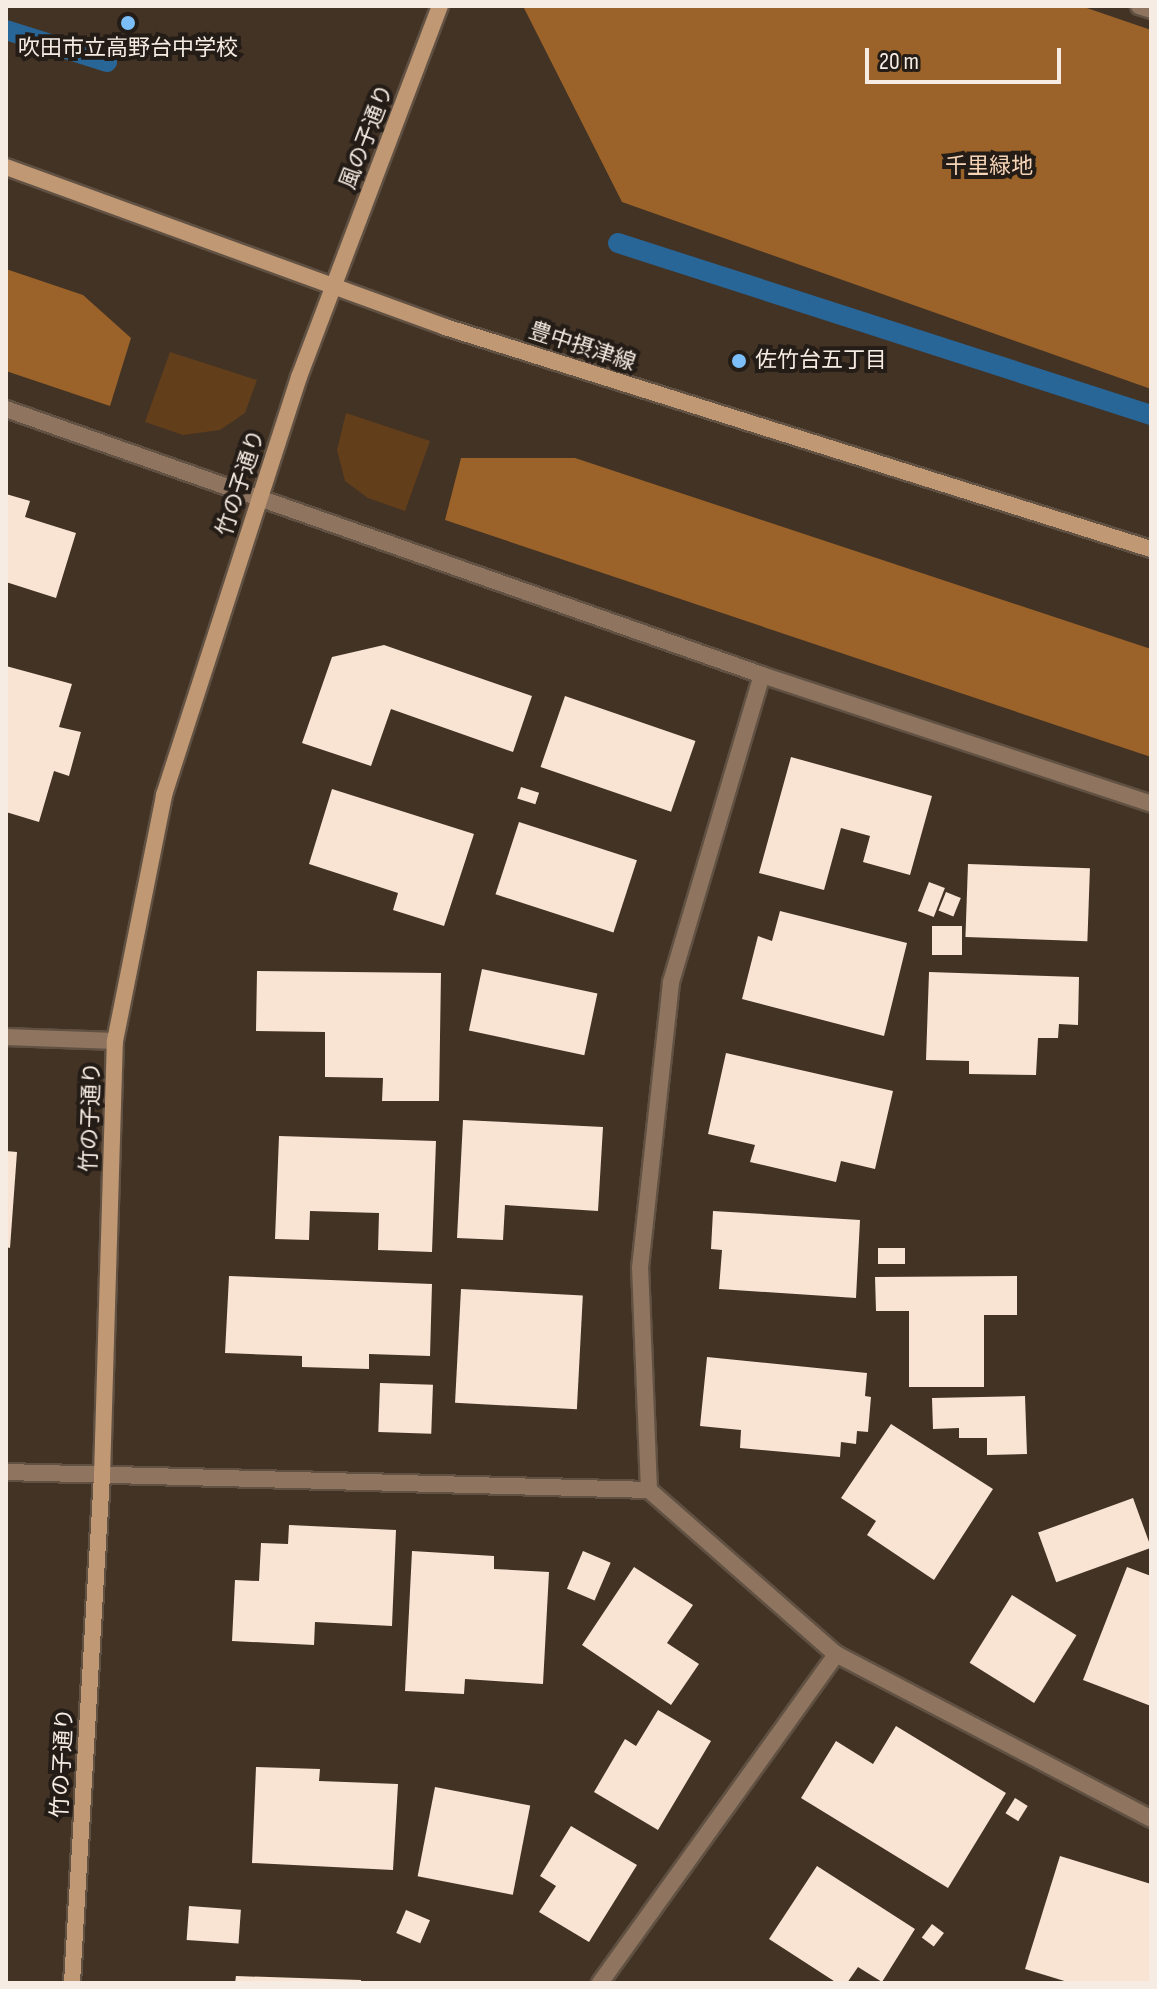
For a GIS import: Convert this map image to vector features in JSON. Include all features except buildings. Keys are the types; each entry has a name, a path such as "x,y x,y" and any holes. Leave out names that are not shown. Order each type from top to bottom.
{"street":[{"name":"風の子通り","path":"334,283 440,6"},
{"path":"1139,6 1151,10"},
{"name":"豊中摂津線","path":"6,167 474,336 1151,549"},
{"name":"竹の子通り","path":"72,1983 102,1475 115,1041 164,795 259,496 334,283"},
{"path":"6,409 762,675 1151,804"},
{"path":"649,1490 640,1268 671,982 762,675"},
{"path":"6,1037 115,1041"},
{"path":"6,1472 649,1490 836,1654 1151,1819"},
{"path":"600,1983 836,1654"}],"shaded area":[{"path":"170,352 257,380 245,413 220,430 183,435 145,422"},
{"path":"346,413 430,441 405,511 368,498 345,481 337,450"}],"green space":[{"name":"千里緑地","path":"523,6 1081,6 1151,30 1151,389 622,202"},
{"path":"6,269 83,295 131,338 110,406 6,371"},
{"path":"461,458 575,458 1151,649 1151,757 445,520"}],"waterway":[{"path":"6,30 107,62"},
{"path":"618,243 1151,415"}],"place":[{"name":"吹田市立高野台中学校","path":"128,23"},
{"name":"佐竹台五丁目","path":"739,361"}]}
